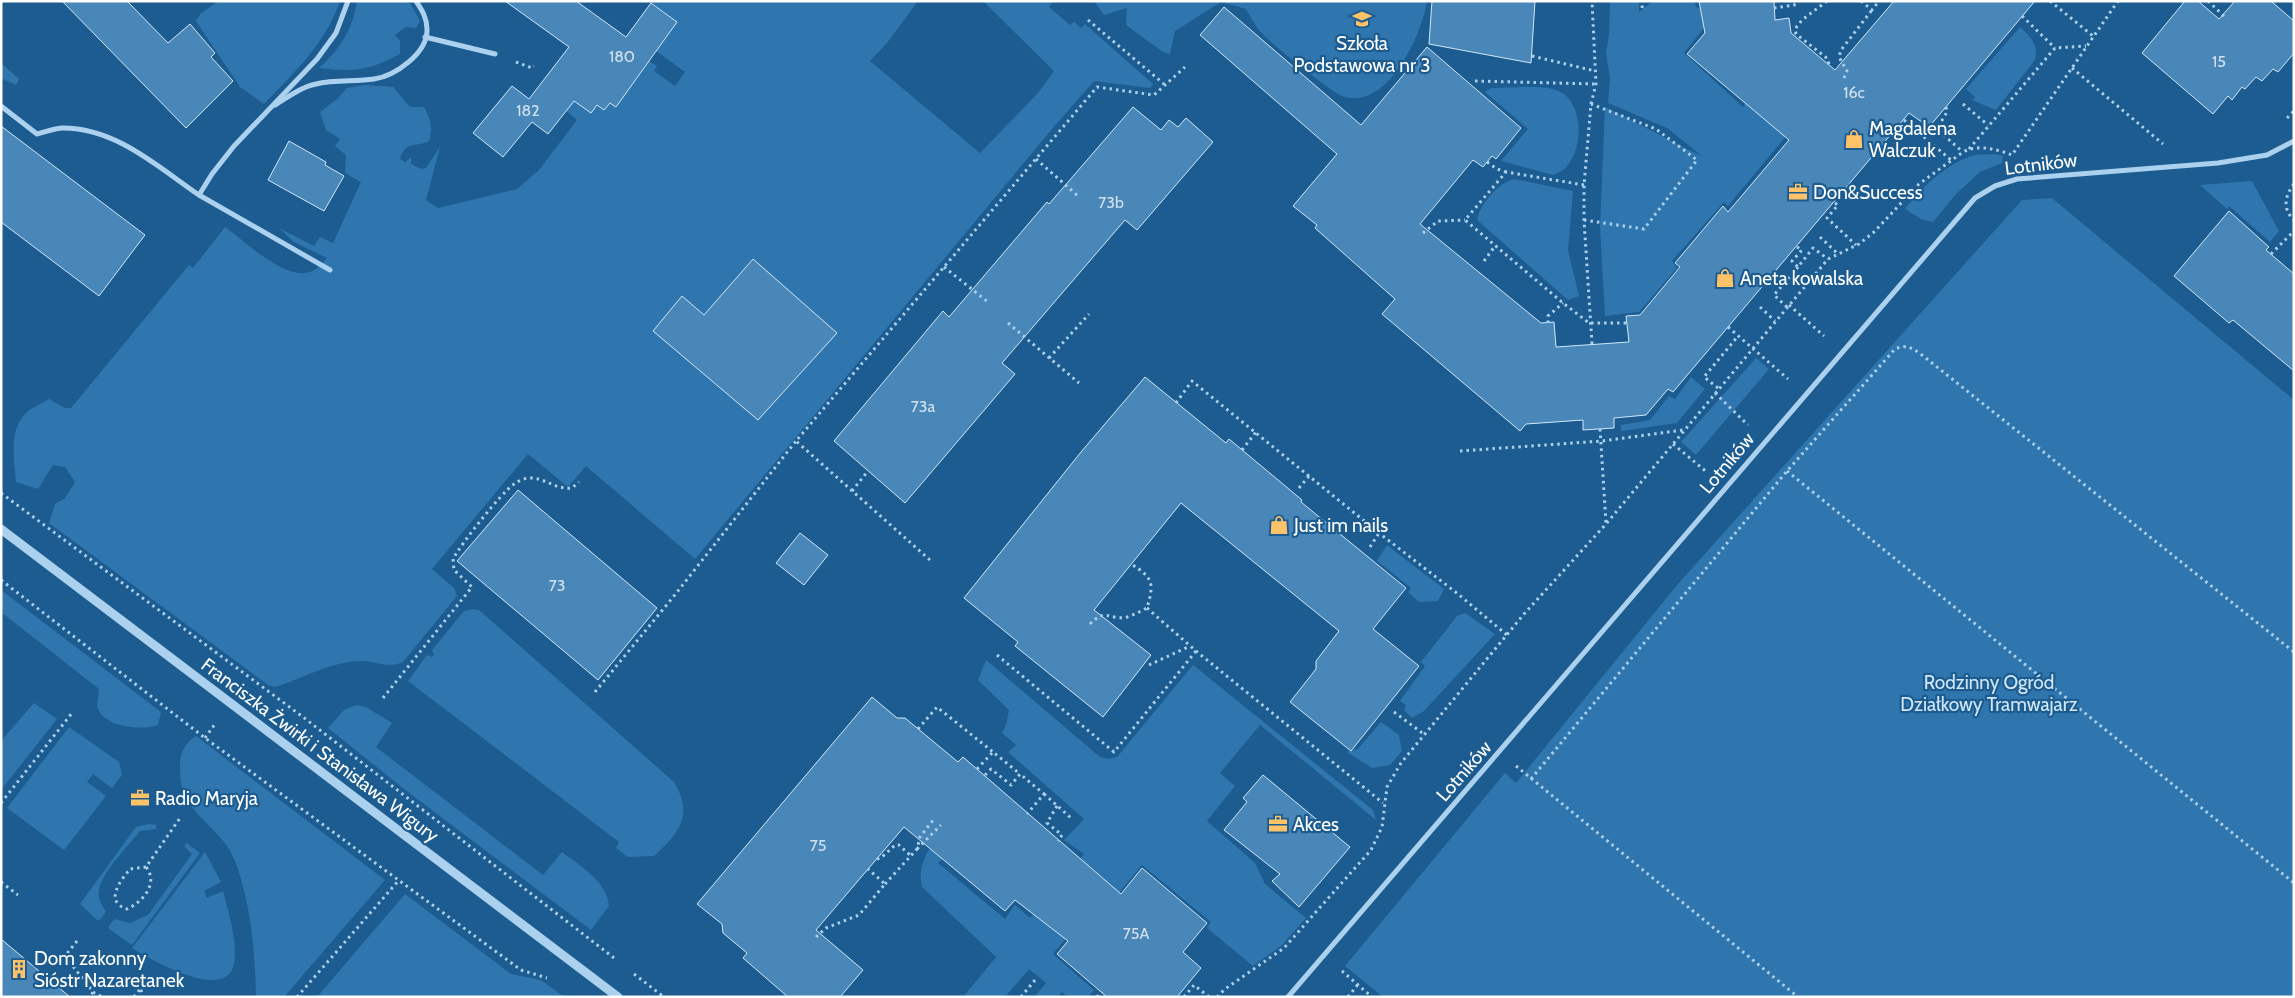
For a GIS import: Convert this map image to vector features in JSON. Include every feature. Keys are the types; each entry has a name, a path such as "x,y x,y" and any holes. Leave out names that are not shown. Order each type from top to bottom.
{"street":[{"path":"199,196 212,174 266,111 322,53 336,33 348,1"},
{"path":"266,111 294,93 314,84 342,80 374,79 387,75 413,57 423,45 428,30 424,12 416,1"},
{"path":"426,37 495,54"},
{"path":"1,106 37,134 62,128 92,131 111,137 135,150 199,196 330,270"},
{"name":"Lotników","path":"1288,997 1968,205 1985,191 2017,179 2189,165 2267,155 2294,141"},
{"name":"Franciszka Żwirki i Stanisława Wigury","path":"1,529 618,997"}],"path":[{"path":"1592,1 1596,84 1591,104 1584,185 1584,220 1592,344"},
{"path":"1642,8 1643,1"},
{"path":"1774,8 1794,5 1799,1"},
{"path":"1827,1 1802,20 1795,30 1796,34 1828,59 1829,65"},
{"path":"1861,1 1872,10"},
{"path":"1844,78 1847,71 1839,57 1841,50 1880,1"},
{"path":"2050,1 2093,36"},
{"path":"1969,148 1998,150 2012,155 2118,1"},
{"path":"2208,1 2227,19"},
{"path":"2022,16 2055,48"},
{"path":"1088,20 1164,84"},
{"path":"1217,997 1225,989 1284,948 1371,850 1382,827 1384,804 1391,777 1524,614 1606,524 1828,259 1856,245 1874,232 1919,184 1969,148 2055,48 2086,46"},
{"path":"1532,56 1595,71"},
{"path":"595,692 674,596 796,441 1097,87 1154,95 1185,67"},
{"path":"2072,68 2189,165"},
{"path":"1475,81 1596,84"},
{"path":"1584,220 1644,229 1698,160 1656,128 1591,104"},
{"path":"1963,104 1988,124"},
{"path":"1946,107 1947,112 1938,127 1963,152"},
{"path":"1904,120 1951,160"},
{"path":"1036,159 1078,196"},
{"path":"1487,162 1497,169 1506,172 1584,185"},
{"path":"1464,220 1506,172"},
{"path":"2294,184 2288,192 2285,202 2290,216 2294,220"},
{"path":"1835,202 1838,205 1827,218 1856,245"},
{"path":"1423,233 1438,221 1464,220 1563,303 1590,323 1627,323"},
{"path":"2271,254 2294,231"},
{"path":"1820,237 1838,254"},
{"path":"1484,261 1495,246"},
{"path":"1796,247 1802,250 1792,261 1798,267"},
{"path":"1828,259 1813,248 1774,295 1842,351"},
{"path":"944,266 988,302"},
{"path":"1548,323 1548,316 1563,303"},
{"path":"1760,307 1775,321"},
{"path":"1049,358 1089,314"},
{"path":"1008,323 1079,383"},
{"path":"1728,327 1805,395"},
{"path":"1718,388 1704,377 1738,336"},
{"path":"1531,779 1787,471 1894,349 1904,346 1910,346 2294,652"},
{"path":"1176,403 1192,381 1507,635"},
{"path":"1715,393 1765,442"},
{"path":"1600,429 1606,524"},
{"path":"1460,451 1602,441 1684,430"},
{"path":"1242,450 1256,432"},
{"path":"796,441 930,560"},
{"path":"1673,444 1726,487"},
{"path":"852,491 868,471"},
{"path":"1787,471 2294,884"},
{"path":"1299,488 1309,476"},
{"path":"383,698 472,588 456,574 452,565 453,559 509,489 523,479 530,478 539,479 562,489 572,488 579,482"},
{"path":"1,493 280,699 616,960"},
{"path":"1370,547 1379,533"},
{"path":"1131,564 1144,572 1151,580 1152,590 1147,608"},
{"path":"1,580 205,738 521,970 544,976 551,981"},
{"path":"1090,624 1097,616 1108,614 1116,617 1127,617 1147,608"},
{"path":"1147,608 1196,651 1384,804"},
{"path":"1148,665 1190,646"},
{"path":"997,655 1114,752 1196,651"},
{"path":"918,729 937,707 1071,818"},
{"path":"1394,712 1425,735"},
{"path":"1,803 72,713"},
{"path":"977,769 993,752"},
{"path":"984,775 992,769 1011,785 1020,774"},
{"path":"1524,773 1798,997"},
{"path":"1027,814 1044,794"},
{"path":"1057,806 1047,823 1062,835 1058,841"},
{"path":"146,867 151,873 152,884 145,896 135,906 127,909 119,906 116,901 116,891 120,880 130,869 146,867 180,818"},
{"path":"917,849 920,837 934,819"},
{"path":"816,937 826,928 859,915 885,884 941,825"},
{"path":"877,859 881,858 895,845 898,845 911,856"},
{"path":"868,869 885,884"},
{"path":"297,997 399,880"},
{"path":"1,882 18,896"},
{"path":"77,941 65,956 93,992 102,997"},
{"path":"1335,966 1359,983 1372,997"},
{"path":"632,972 664,997"},
{"path":"1021,997 1035,980"},
{"path":"1348,997 1359,983"},
{"path":"1184,997 1194,985 1209,997"},
{"path":"134,997 141,988 142,997"},
{"path":"90,997 93,992"},
{"path":"1097,997 1102,992"}],"green space":[{"path":"219,1 340,1 318,44 298,69 264,104 240,87 196,21 201,13"},
{"path":"357,1 409,1 420,21 416,28 406,27 395,35 400,41 400,54 389,60 361,69 319,68 344,38 352,21"},
{"path":"650,1 918,1 887,43 870,61 980,153 1038,93 1054,71 983,1 1053,1 1049,7 1070,25 1074,22 1081,28 1085,24 1153,84 1150,88 1094,81 695,559 586,466 568,487 528,454 432,569 454,588 457,596 403,662 393,665 367,661 339,664 275,687 268,685 49,523 55,504 65,498 75,482 65,467 53,465 38,489 16,482 14,445 17,426 22,418 28,411 49,399 65,408 71,408 189,265 193,268 225,227 263,256 285,269 295,272 309,272 315,270 327,258 294,242 279,228 314,246 320,237 333,243 361,182 345,173 346,155 335,146 340,139 326,130 320,112 336,100 347,88 364,85 393,87 410,107 424,107 431,124 429,141 408,147 402,153 400,159 405,162 411,157 411,164 421,169 426,168 440,147 426,200 438,208 517,189 539,170 577,120 564,109 569,98 591,113 597,105 604,110 610,103 616,107 649,61 657,66 654,71 675,86 685,72 656,51 677,22"},
{"path":"1094,1 1427,1 1418,32 1400,67 1374,93 1358,98 1342,96 1299,65 1263,35 1246,9 1221,2 1175,31 1170,54 1163,52 1126,25 1127,8 1104,15"},
{"path":"1610,1 1639,1 1639,12 1653,1 1694,1 1697,8 1710,6 1712,18 1684,53 1743,107 1747,101 1788,134 1728,206 1724,202 1672,261 1677,268 1639,312 1605,316 1600,227 1605,107 1703,157 1667,128 1608,103 1610,78 1606,53 1609,35"},
{"path":"2020,27 2035,45 2035,60 1996,110 1972,100 1975,97 1966,89"},
{"path":"1,63 19,79 16,85 1,78"},
{"path":"1491,88 1547,88 1563,94 1571,101 1576,112 1578,136 1572,158 1563,170 1553,175 1501,161 1528,129 1485,92"},
{"path":"1995,154 2003,156 2002,163 1980,172 1956,194 1933,222 1921,219 1905,209 1927,184 1946,169 1965,158 1975,155"},
{"path":"1514,179 1573,191 1568,250 1579,296 1568,300 1477,220 1482,207 1491,195 1502,185"},
{"path":"2252,181 2279,231 2270,242 2229,206 2227,209 2200,185"},
{"name":"Rodzinny Ogród Działkowy Tramwajarz","path":"2052,198 2294,400 2294,997 1383,997 1345,966 1505,773 1516,783 1677,585 2022,200"},
{"path":"1756,358 1769,369 1696,455 1681,442"},
{"path":"1691,377 1705,389 1677,423 1621,431 1621,425 1650,420 1669,396 1675,399"},
{"path":"1387,545 1444,589 1438,601 1419,602 1408,592 1411,588 1377,561"},
{"path":"1,590 161,712 158,725 143,728 125,726 116,724 102,715 97,707 99,689 1,612"},
{"path":"479,610 674,782 683,804 681,823 677,831 654,856 628,857 616,848 619,842 408,681 427,655 432,657 434,655 432,650 464,611"},
{"path":"1465,613 1495,634 1424,711 1412,718 1404,710 1406,705 1400,701 1425,666 1421,662 1457,616"},
{"path":"986,660 1100,757 1109,759 1117,757 1193,665 1373,810 1376,820 1260,725 1220,773 1235,786 1207,821 1255,863 1265,884 1306,918 1282,945 1253,966 1207,928 1211,922 1142,865 1103,912 1091,908 1053,954 1094,990 1088,997 1068,997 1062,992 1057,997 1034,997 1046,983 1029,969 1005,997 963,997 996,957 922,887 922,866 938,836 953,848 938,863 1005,919 1015,905 1030,918 1084,854 1064,840 1084,819 1008,752 1016,745 1002,733 1009,710 978,680"},
{"path":"34,703 57,719 1,790 1,741"},
{"path":"356,705 366,707 392,723 376,747 543,875 562,852 592,875 603,889 609,906 591,930 404,789 328,728 344,710"},
{"path":"1381,722 1399,735 1402,751 1390,765 1372,768 1347,752 1358,749"},
{"path":"69,727 119,762 122,775 112,788 93,774 87,782 106,796 64,850 7,808"},
{"path":"196,736 385,880 284,997 256,997 255,962 251,928 245,894 235,861 225,843 196,812 184,795 180,778 180,758 185,746"},
{"path":"148,824 156,825 156,829 140,831 105,875 101,883 99,896 106,912 100,920 97,920 80,904 136,827"},
{"path":"187,843 200,853 132,945 109,929 109,926 115,919 130,923 148,915 192,854 184,846"},
{"path":"205,852 221,882 204,891 207,898 223,891 233,931 235,953 232,970 224,978 213,980 183,974 132,948"},
{"path":"405,894 511,974 541,980 564,997 317,997"}],"building":[{"path":"62,1 127,1 168,43 190,24 215,53 211,57 233,81 186,128"},
{"path":"505,1 576,1 626,37 651,3 677,22 616,107 610,103 604,110 597,105 591,113 574,101 548,134 532,122 503,157 473,133 512,86 529,99 569,47"},
{"path":"1432,1 1535,1 1531,63 1429,44"},
{"path":"1699,1 1774,1 1775,20 1789,18 1791,33 1835,70 1894,1 2035,1 1929,127 1909,113 1673,392 1668,389 1646,415 1614,418 1614,428 1583,430 1583,420 1526,424 1520,431 1382,314 1395,299 1315,228 1317,225 1293,206 1337,154 1200,35 1224,7 1361,125 1427,47 1521,128 1496,159 1492,156 1483,167 1473,160 1420,224 1541,323 1554,322 1556,347 1629,342 1626,316 1640,315 1680,267 1675,263 1723,206 1728,212 1789,140 1687,54 1705,33"},
{"path":"2185,1 2198,1 2219,19 2235,1 2271,1 2294,21 2294,53 2278,72 2273,69 2262,81 2256,77 2245,89 2242,87 2232,100 2228,96 2213,114 2142,53"},
{"path":"1133,107 1161,130 1169,120 1178,127 1186,118 1213,142 1137,230 1125,220 1002,363 1015,374 905,503 834,441 943,311 949,317 1047,202 1049,204"},
{"path":"1,126 145,235 99,296 1,222"},
{"path":"289,141 326,162 325,165 344,176 324,211 268,180"},
{"path":"2229,211 2269,247 2266,250 2294,274 2294,371 2233,320 2229,323 2174,276"},
{"path":"753,259 837,333 758,420 653,331 682,296 704,315"},
{"path":"1145,377 1226,443 1229,439 1302,500 1301,502 1406,588 1373,629 1419,666 1351,751 1290,702 1316,669 1316,661 1339,631 1181,503 1094,610 1151,655 1103,717 1015,646 1018,642 964,598 1081,452"},
{"path":"518,490 657,608 598,680 457,561"},
{"path":"800,533 828,555 804,585 776,563"},
{"path":"872,697 897,718 905,718 958,762 963,757 1121,894 1142,868 1207,923 1183,952 1201,968 1177,997 1107,997 1057,954 1068,941 1015,900 1005,911 904,827 816,930 863,970 840,997 788,997 743,958 747,953 723,933 722,924 697,904"},
{"path":"1263,775 1350,847 1299,907 1272,881 1280,874 1224,830 1247,802 1243,798"},
{"name":"Dom zakonny Sióstr Nazaretanek","path":"1,939 70,997 1,997"}],"place":[{"name":"Szkoła Podstawowa nr 3","path":"1362,19"},
{"name":"Magdalena Walczuk","path":"1854,139"},
{"name":"Don&Success","path":"1798,192"},
{"name":"Aneta kowalska","path":"1725,278"},
{"name":"Just im nails","path":"1279,525"},
{"name":"Radio Maryja","path":"140,798"},
{"name":"Akces","path":"1278,824"},
{"name":"Dom zakonny Sióstr Nazaretanek","path":"19,969"}]}
